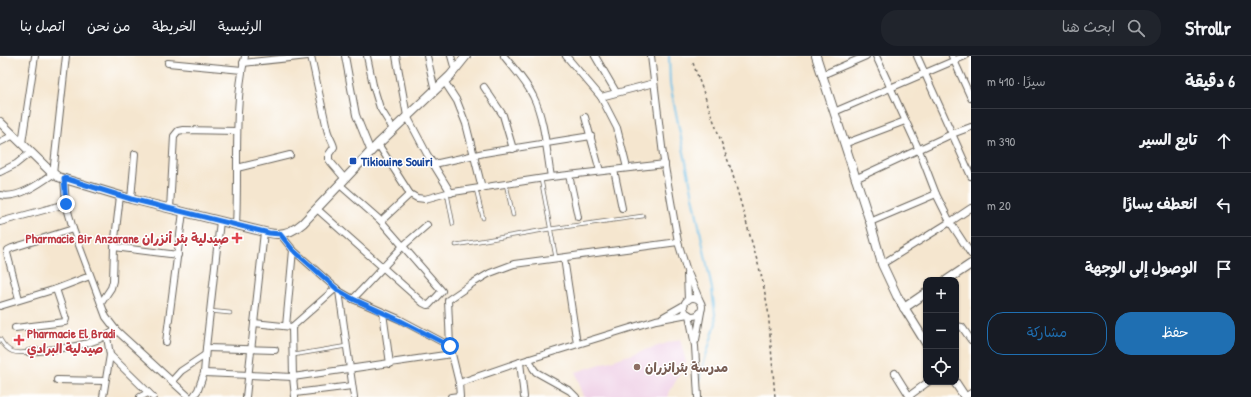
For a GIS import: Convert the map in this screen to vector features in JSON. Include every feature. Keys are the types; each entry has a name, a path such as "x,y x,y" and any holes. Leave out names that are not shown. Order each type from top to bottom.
{"street":[{"path":"22,143 35,56"},
{"path":"54,174 66,56"},
{"path":"236,225 237,131 242,70 245,56"},
{"path":"243,63 310,56 327,129 330,139 334,145 329,154 328,160 343,182 381,221 442,291 448,300 450,346 459,383 460,396 451,397"},
{"path":"345,56 356,115 371,152"},
{"path":"367,56 373,85 380,108 393,129"},
{"path":"396,56 407,116 449,193"},
{"path":"427,56 435,90"},
{"path":"451,56 455,70"},
{"path":"0,122 54,174 64,178 131,199 264,232 280,234 293,231 298,228 378,144 455,70 466,56"},
{"path":"504,56 525,82 533,96 538,109 546,144 551,177"},
{"path":"566,56 601,97 617,128 627,168"},
{"path":"595,56 616,92"},
{"path":"650,56 665,164 678,242 686,268 703,306 695,346"},
{"path":"816,56 870,222 882,264 904,308 923,338"},
{"path":"822,75 866,56"},
{"path":"876,56 919,150 936,194 950,222 971,254"},
{"path":"916,56 971,176"},
{"path":"834,112 925,73 953,58 965,56"},
{"path":"953,58 971,98"},
{"path":"168,64 242,70"},
{"path":"444,81 462,113 474,155 479,188"},
{"path":"601,97 654,83"},
{"path":"484,88 503,115 513,149"},
{"path":"585,117 600,171"},
{"path":"844,144 905,121"},
{"path":"855,179 952,134 971,127"},
{"path":"170,209 174,136 178,131 237,131"},
{"path":"0,142 14,135"},
{"path":"434,164 474,155 591,136"},
{"path":"378,144 410,194 417,198 425,199 449,193 541,178 665,164"},
{"path":"0,172 16,164 31,152"},
{"path":"131,199 135,154"},
{"path":"237,168 290,155"},
{"path":"614,170 622,208"},
{"path":"0,195 10,196 20,193 54,174"},
{"path":"569,175 578,217"},
{"path":"64,178 66,204 73,229 106,317 116,330 189,397"},
{"path":"381,221 410,194"},
{"path":"870,222 936,194"},
{"path":"101,303 111,288 113,281 114,247 120,196"},
{"path":"0,222 66,204"},
{"path":"882,264 971,208"},
{"path":"317,209 427,305 429,305 442,291"},
{"path":"166,342 183,212"},
{"path":"193,397 198,390 204,373 209,311 220,221"},
{"path":"353,299 403,246 427,225"},
{"path":"20,299 7,254 8,250 73,229"},
{"path":"246,397 264,232"},
{"path":"280,234 293,250 338,289 353,299 450,346"},
{"path":"448,300 473,282 490,273 514,264 678,242"},
{"path":"114,247 178,255"},
{"path":"293,250 289,327 293,355 295,395 352,386"},
{"path":"564,258 577,344"},
{"path":"952,277 970,266"},
{"path":"686,268 686,302 684,308 688,315 695,346 698,397"},
{"path":"0,306 56,289 90,276"},
{"path":"15,328 65,322 66,319 56,289"},
{"path":"254,323 289,327 338,289"},
{"path":"338,289 354,397"},
{"path":"904,308 923,296"},
{"path":"656,320 694,298 700,300"},
{"path":"459,383 529,359 656,320 688,315 696,316 701,312"},
{"path":"383,313 390,364"},
{"path":"959,326 962,327 971,340"},
{"path":"30,352 63,348 107,337 116,330"},
{"path":"103,397 110,355 107,337"},
{"path":"206,348 275,350"},
{"path":"204,373 293,377 350,370 452,354"},
{"path":"110,355 153,397"},
{"path":"172,381 181,371 205,355"},
{"path":"529,359 532,368 536,372 570,390 576,397"},
{"path":"520,362 524,397"},
{"path":"895,373 910,396 924,385"},
{"path":"57,380 105,381"},
{"path":"957,385 965,397 971,393"},
{"path":"140,397 148,393"}],"lane":[{"path":"541,178 556,258"},
{"path":"506,184 513,215"},
{"path":"479,188 483,218"},
{"path":"449,193 453,224"},
{"path":"456,245 550,229 643,216"},
{"path":"209,311 230,313"},
{"path":"0,339 4,345 13,352 18,354 30,352"},
{"path":"293,355 347,346"}],"path":[{"path":"693,63 732,172 762,278 768,310 775,397"}],"shaded area":[{"name":"مدرسة بئرانزران","path":"680,339 686,362 667,397 583,397 576,372"}],"waterway":[{"path":"669,56 670,84 712,289 716,323 700,375 700,380"}],"place":[{"name":"Tikiouine Souiri","path":"353,161"},
{"name":"Pharmacie Bir Anzarane صيدلية بئر أنزران","path":"237,238"},
{"name":"Pharmacie El Bradi صيدلية البرادي","path":"19,340"},
{"name":"مدرسة بئرانزران","path":"637,367"}],"route":[{"path":"66,204 64,178 131,199 269,233 280,234 293,250 339,291 450,346"}]}
